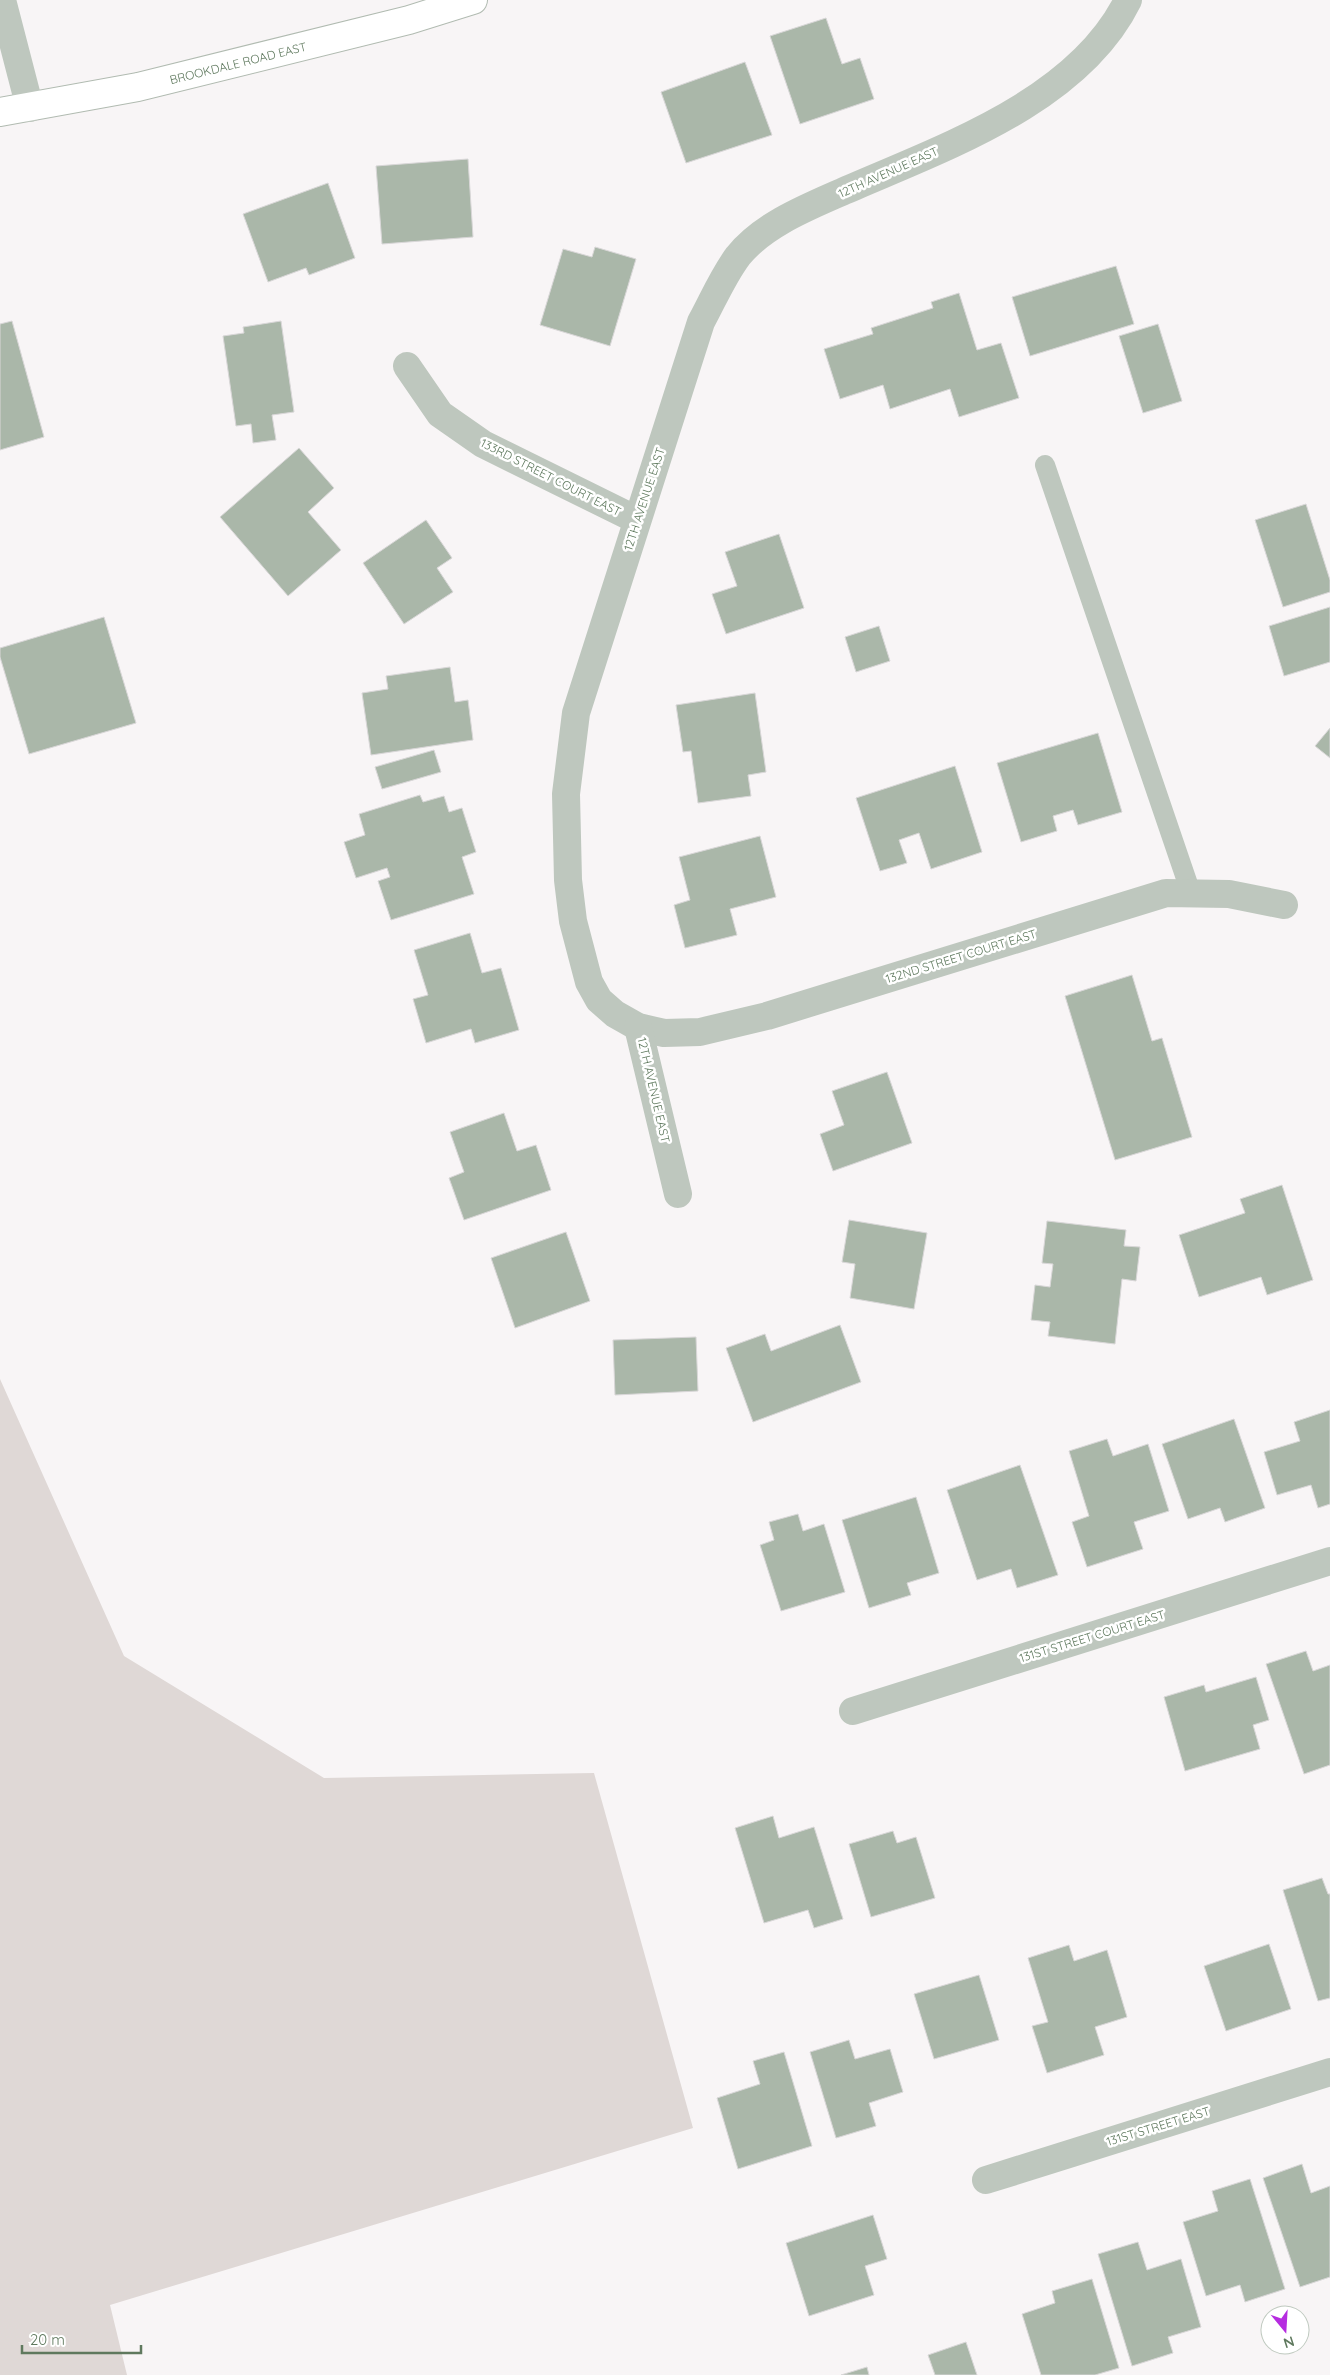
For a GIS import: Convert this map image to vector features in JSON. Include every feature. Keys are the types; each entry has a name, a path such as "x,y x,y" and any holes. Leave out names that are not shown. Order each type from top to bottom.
{"main road":[{"name":"BROOKDALE ROAD EAST","path":"0,112 138,88 410,20 473,0"}],"street":[{"path":"2,0 30,108"},
{"name":"12TH AVENUE EAST","path":"678,1194 638,1026 615,1014 599,1000 589,982 573,921 568,880 566,794 576,713 702,322 721,283 739,255 764,233 802,210 952,144 1019,109 1066,76 1104,37 1128,0"},
{"name":"133RD STREET COURT EAST","path":"407,366 440,414 483,444 637,520"},
{"name":"132ND STREET COURT EAST","path":"638,1026 664,1033 709,1030 766,1016 1166,893 1229,894 1284,904"},
{"name":"131ST STREET COURT EAST","path":"853,1711 1330,1562"},
{"name":"131ST STREET EAST","path":"986,2180 1330,2072"}],"lane":[{"path":"1045,465 1191,893"}],"shaded area":[{"path":"0,1379 124,1656 324,1778 594,1773 693,2128 110,2305 127,2375 0,2375"}],"building":[{"path":"826,18 842,64 860,58 874,99 800,124 770,36"},
{"path":"745,62 772,135 686,163 661,92"},
{"path":"468,159 473,237 382,244 376,166"},
{"path":"328,183 355,258 309,275 306,268 268,282 243,214"},
{"path":"595,247 636,259 610,346 540,325 563,249 592,257"},
{"path":"1116,266 1134,324 1030,356 1012,297"},
{"path":"959,293 977,350 1001,343 1019,398 959,417 950,389 890,409 883,385 840,399 824,349 873,334 871,328 933,308 931,302"},
{"path":"12,321 44,437 0,450 0,324"},
{"path":"281,321 294,412 272,415 276,440 253,443 251,424 236,426 223,336 244,333 243,327"},
{"path":"1158,324 1182,401 1143,413 1119,336"},
{"path":"299,448 334,488 308,512 341,550 288,596 220,517"},
{"path":"1306,504 1330,580 1330,592 1283,607 1255,520"},
{"path":"426,520 452,558 437,568 453,592 404,624 363,563"},
{"path":"779,534 804,608 726,634 712,594 737,586 725,552"},
{"path":"1330,607 1330,662 1284,676 1269,626"},
{"path":"104,617 136,723 29,754 0,657 0,648"},
{"path":"879,626 890,661 856,672 845,637"},
{"path":"450,667 455,702 468,700 473,740 371,755 362,693 388,689 386,676"},
{"path":"755,693 766,772 748,775 751,796 698,803 691,751 683,752 676,705"},
{"path":"1330,728 1330,758 1315,746"},
{"path":"1098,733 1122,812 1078,825 1073,810 1053,816 1057,831 1021,842 997,763"},
{"path":"434,750 441,772 382,789 375,767"},
{"path":"955,766 982,852 931,869 919,833 899,840 907,863 880,871 856,798"},
{"path":"420,795 423,802 444,796 449,812 462,808 476,852 462,857 474,894 391,920 378,881 390,877 387,868 356,878 344,842 365,835 359,814"},
{"path":"760,836 776,897 730,909 737,935 685,948 674,905 690,900 679,857"},
{"path":"470,933 482,973 501,968 519,1030 475,1043 471,1029 426,1043 413,999 428,995 414,950"},
{"path":"1132,975 1152,1041 1162,1038 1192,1137 1115,1160 1065,996"},
{"path":"887,1072 912,1143 833,1171 820,1134 844,1125 832,1091"},
{"path":"504,1113 517,1151 536,1145 551,1190 464,1220 449,1178 464,1172 450,1132"},
{"path":"1282,1185 1313,1280 1267,1295 1261,1277 1199,1297 1179,1235 1245,1213 1240,1199"},
{"path":"849,1220 927,1233 914,1309 850,1298 855,1264 842,1262"},
{"path":"1047,1221 1126,1230 1124,1246 1140,1247 1136,1281 1122,1279 1115,1344 1048,1336 1050,1322 1031,1320 1035,1285 1050,1287 1053,1264 1042,1263"},
{"path":"566,1232 590,1301 515,1328 491,1258"},
{"path":"840,1325 861,1382 753,1422 726,1348 765,1334 771,1351"},
{"path":"696,1337 698,1391 615,1395 613,1340"},
{"path":"1330,1410 1330,1504 1318,1508 1311,1485 1277,1495 1264,1452 1300,1441 1294,1422"},
{"path":"1234,1419 1265,1508 1225,1522 1220,1508 1188,1519 1162,1444"},
{"path":"1107,1439 1113,1456 1148,1444 1169,1511 1134,1522 1143,1549 1087,1567 1072,1522 1089,1516 1069,1451"},
{"path":"1020,1465 1058,1575 1017,1588 1011,1569 977,1580 947,1490"},
{"path":"916,1497 939,1573 907,1583 911,1595 869,1608 842,1520"},
{"path":"798,1514 803,1531 824,1524 845,1592 781,1611 760,1545 774,1540 769,1522"},
{"path":"1306,1651 1313,1671 1330,1665 1330,1765 1304,1774 1266,1664"},
{"path":"1256,1677 1269,1720 1253,1725 1260,1749 1185,1771 1164,1697 1204,1685 1206,1692"},
{"path":"773,1816 779,1838 814,1827 843,1919 814,1928 808,1910 764,1923 735,1828"},
{"path":"893,1831 897,1843 916,1837 935,1898 871,1917 849,1844"},
{"path":"1322,1878 1328,1894 1330,1894 1330,1998 1318,2001 1283,1890"},
{"path":"1269,1944 1291,2009 1226,2031 1204,1966"},
{"path":"1069,1945 1074,1961 1107,1950 1127,2017 1095,2027 1104,2055 1047,2073 1032,2026 1048,2022 1028,1958"},
{"path":"979,1975 999,2040 934,2059 914,1994"},
{"path":"849,2040 855,2059 890,2049 903,2092 869,2103 876,2126 836,2138 810,2052"},
{"path":"784,2052 812,2146 738,2169 717,2098 760,2084 753,2061"},
{"path":"1302,2164 1311,2193 1330,2186 1330,2277 1300,2287 1263,2178"},
{"path":"1250,2179 1285,2289 1245,2302 1240,2285 1206,2296 1183,2222 1218,2211 1212,2191"},
{"path":"873,2215 887,2259 865,2266 874,2295 809,2316 786,2243"},
{"path":"1138,2242 1147,2270 1181,2259 1201,2327 1168,2337 1173,2353 1132,2366 1098,2254"},
{"path":"1092,2279 1119,2368 1095,2375 1041,2375 1022,2314 1055,2303 1052,2291"},
{"path":"966,2342 977,2375 935,2375 928,2355"},
{"path":"867,2367 869,2375 841,2375"}]}
